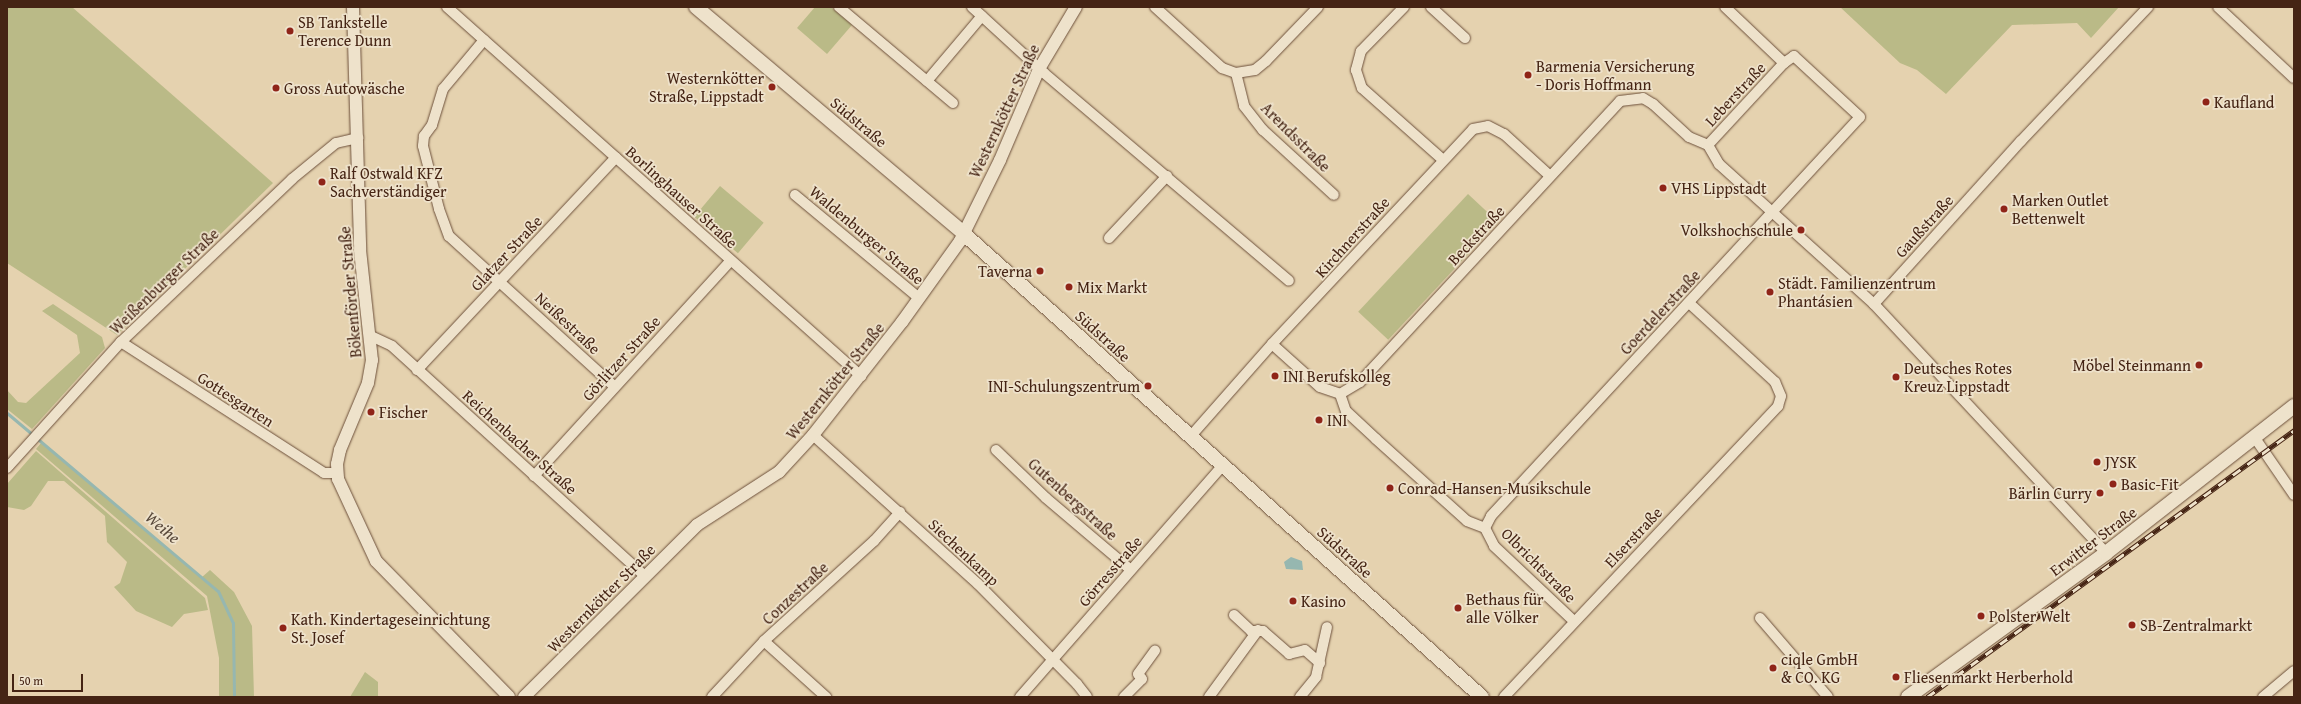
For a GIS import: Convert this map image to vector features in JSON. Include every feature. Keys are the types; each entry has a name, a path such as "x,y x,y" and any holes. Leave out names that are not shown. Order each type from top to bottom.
{"main road":[{"name":"Südstraße","path":"696,7 963,233 1482,697"},
{"name":"Erwitter Straße","path":"1908,697 2106,553 2294,406"}],"street":[{"name":"Bökenförder Straße","path":"336,473 340,450 368,384 372,360 371,336 360,250 354,7"},
{"name":"Borlinghauser Straße","path":"447,7 861,376"},
{"path":"839,7 953,103"},
{"name":"Westernkötter Straße","path":"524,697 697,525 779,472 814,435 861,376 919,298 963,233 1000,160 1039,69 1076,7"},
{"path":"1155,7 1222,68 1236,73 1255,70 1266,61 1318,7"},
{"path":"1404,7 1362,52 1356,70 1362,88 1442,159"},
{"path":"1431,7 1465,38"},
{"name":"Leberstraße","path":"1725,7 1784,63"},
{"name":"Gaußstraße","path":"1874,304 2030,132 2148,7"},
{"path":"2218,7 2294,78"},
{"path":"927,82 977,10 1039,69 1289,281"},
{"path":"484,40 443,90 432,125 424,136 423,146 438,209 449,236 499,282"},
{"name":"Leberstraße","path":"1708,145 1784,63 1794,56 1860,117"},
{"name":"Arendsstraße","path":"1236,73 1244,106 1263,130 1334,195"},
{"name":"Beckstraße","path":"1340,394 1360,382 1620,101 1633,98 1642,98 1653,104 1689,137 1708,145"},
{"name":"Goerdelerstraße","path":"1485,528 1491,516 1860,117"},
{"name":"Kirchnerstraße","path":"1190,437 1272,344 1385,224 1442,159 1472,129 1488,126 1504,134 1550,176"},
{"name":"Weißenburger Straße","path":"7,468 121,342 292,179 336,143 358,138"},
{"path":"1708,145 1719,164 1874,304 2106,553"},
{"name":"Glatzer Straße","path":"417,370 616,157"},
{"path":"1109,238 1167,176"},
{"name":"Waldenburger Straße","path":"795,195 919,298"},
{"name":"Görlitzer Straße","path":"534,476 730,260"},
{"name":"Neißestraße","path":"499,282 615,387"},
{"name":"Elserstraße","path":"1504,697 1778,406 1781,396 1774,382 1689,303"},
{"name":"Reichenbacher Straße","path":"371,336 392,346 645,576"},
{"name":"Gottesgarten","path":"121,342 324,473 336,473"},
{"path":"1272,344 1320,387 1340,394"},
{"name":"Olbrichtstraße","path":"1340,394 1346,411 1376,440 1467,521 1485,528 1494,546 1574,621"},
{"name":"Siechenkamp","path":"814,435 978,584 1053,660 1086,697"},
{"path":"2255,438 2294,495"},
{"name":"Gutenbergstraße","path":"996,450 1046,498 1131,570"},
{"name":"Görresstraße","path":"1020,697 1222,466"},
{"path":"336,473 376,561 509,697"},
{"name":"Conzestraße","path":"712,697 764,641 874,541 900,512"},
{"path":"1234,615 1251,631 1263,631 1289,654 1305,650 1320,663"},
{"path":"1760,618 1828,697"},
{"path":"1300,697 1316,677 1327,627"},
{"path":"1209,697 1258,630"},
{"path":"764,641 826,697"},
{"path":"1124,697 1142,678 1138,674 1155,651"},
{"path":"2263,697 2294,671"}],"green space":[{"path":"7,7 72,7 273,183 117,335 7,263"},
{"path":"815,7 831,7 852,25 827,54 797,28"},
{"path":"1840,7 2119,7 2091,38 2077,23 2012,25 1946,94 1917,70 1900,63"},
{"path":"720,186 764,223 738,253 694,217"},
{"path":"1468,194 1498,222 1388,340 1358,312"},
{"path":"53,304 102,337 105,348 32,429 7,409 7,390 18,402 26,403 80,353 77,335 42,311"},
{"path":"41,443 201,578 210,570 234,592 252,626 254,697 219,697 219,658 207,596 36,449"},
{"path":"36,451 205,598 208,610 184,614 172,627 136,611 114,587 120,583 127,562 107,542 105,516 64,481 48,481 31,506 24,510 7,507 7,484"},
{"path":"365,672 378,682 378,697 350,697"}],"water":[{"path":"1291,557 1302,561 1303,570 1286,569 1284,562"}],"waterway":[{"name":"Weihe","path":"7,413 218,591 233,623 234,697"}],"railway":[{"path":"1927,697 2294,430"}],"place":[{"name":"SB Tankstelle Terence Dunn","path":"290,31"},
{"name":"Barmenia Versicherung - Doris Hoffmann","path":"1528,75"},
{"name":"Westernkötter Straße, Lippstadt","path":"772,87"},
{"name":"Gross Autowäsche","path":"276,88"},
{"name":"Kaufland","path":"2206,102"},
{"name":"Ralf Ostwald KFZ Sachverständiger","path":"322,182"},
{"name":"VHS Lippstadt","path":"1663,188"},
{"name":"Marken Outlet Bettenwelt","path":"2004,209"},
{"name":"Volkshochschule","path":"1801,230"},
{"name":"Taverna","path":"1040,271"},
{"name":"Mix Markt","path":"1069,287"},
{"name":"Städt. Familienzentrum Phantásien","path":"1770,292"},
{"name":"Möbel Steinmann","path":"2199,365"},
{"name":"INI Berufskolleg","path":"1275,376"},
{"name":"Deutsches Rotes Kreuz Lippstadt","path":"1896,377"},
{"name":"INI-Schulungszentrum","path":"1148,386"},
{"name":"Fischer","path":"371,412"},
{"name":"INI","path":"1319,420"},
{"name":"JYSK","path":"2097,462"},
{"name":"Basic-Fit","path":"2113,484"},
{"name":"Conrad-Hansen-Musikschule","path":"1390,488"},
{"name":"Bärlin Curry","path":"2100,493"},
{"name":"Kasino","path":"1293,601"},
{"name":"Bethaus für alle Völker","path":"1458,608"},
{"name":"Polster Welt","path":"1981,616"},
{"name":"SB-Zentralmarkt","path":"2132,625"},
{"name":"Kath. Kindertageseinrichtung St. Josef","path":"283,628"},
{"name":"ciqle GmbH & CO. KG","path":"1773,668"},
{"name":"Fliesenmarkt Herberhold","path":"1896,677"}]}
